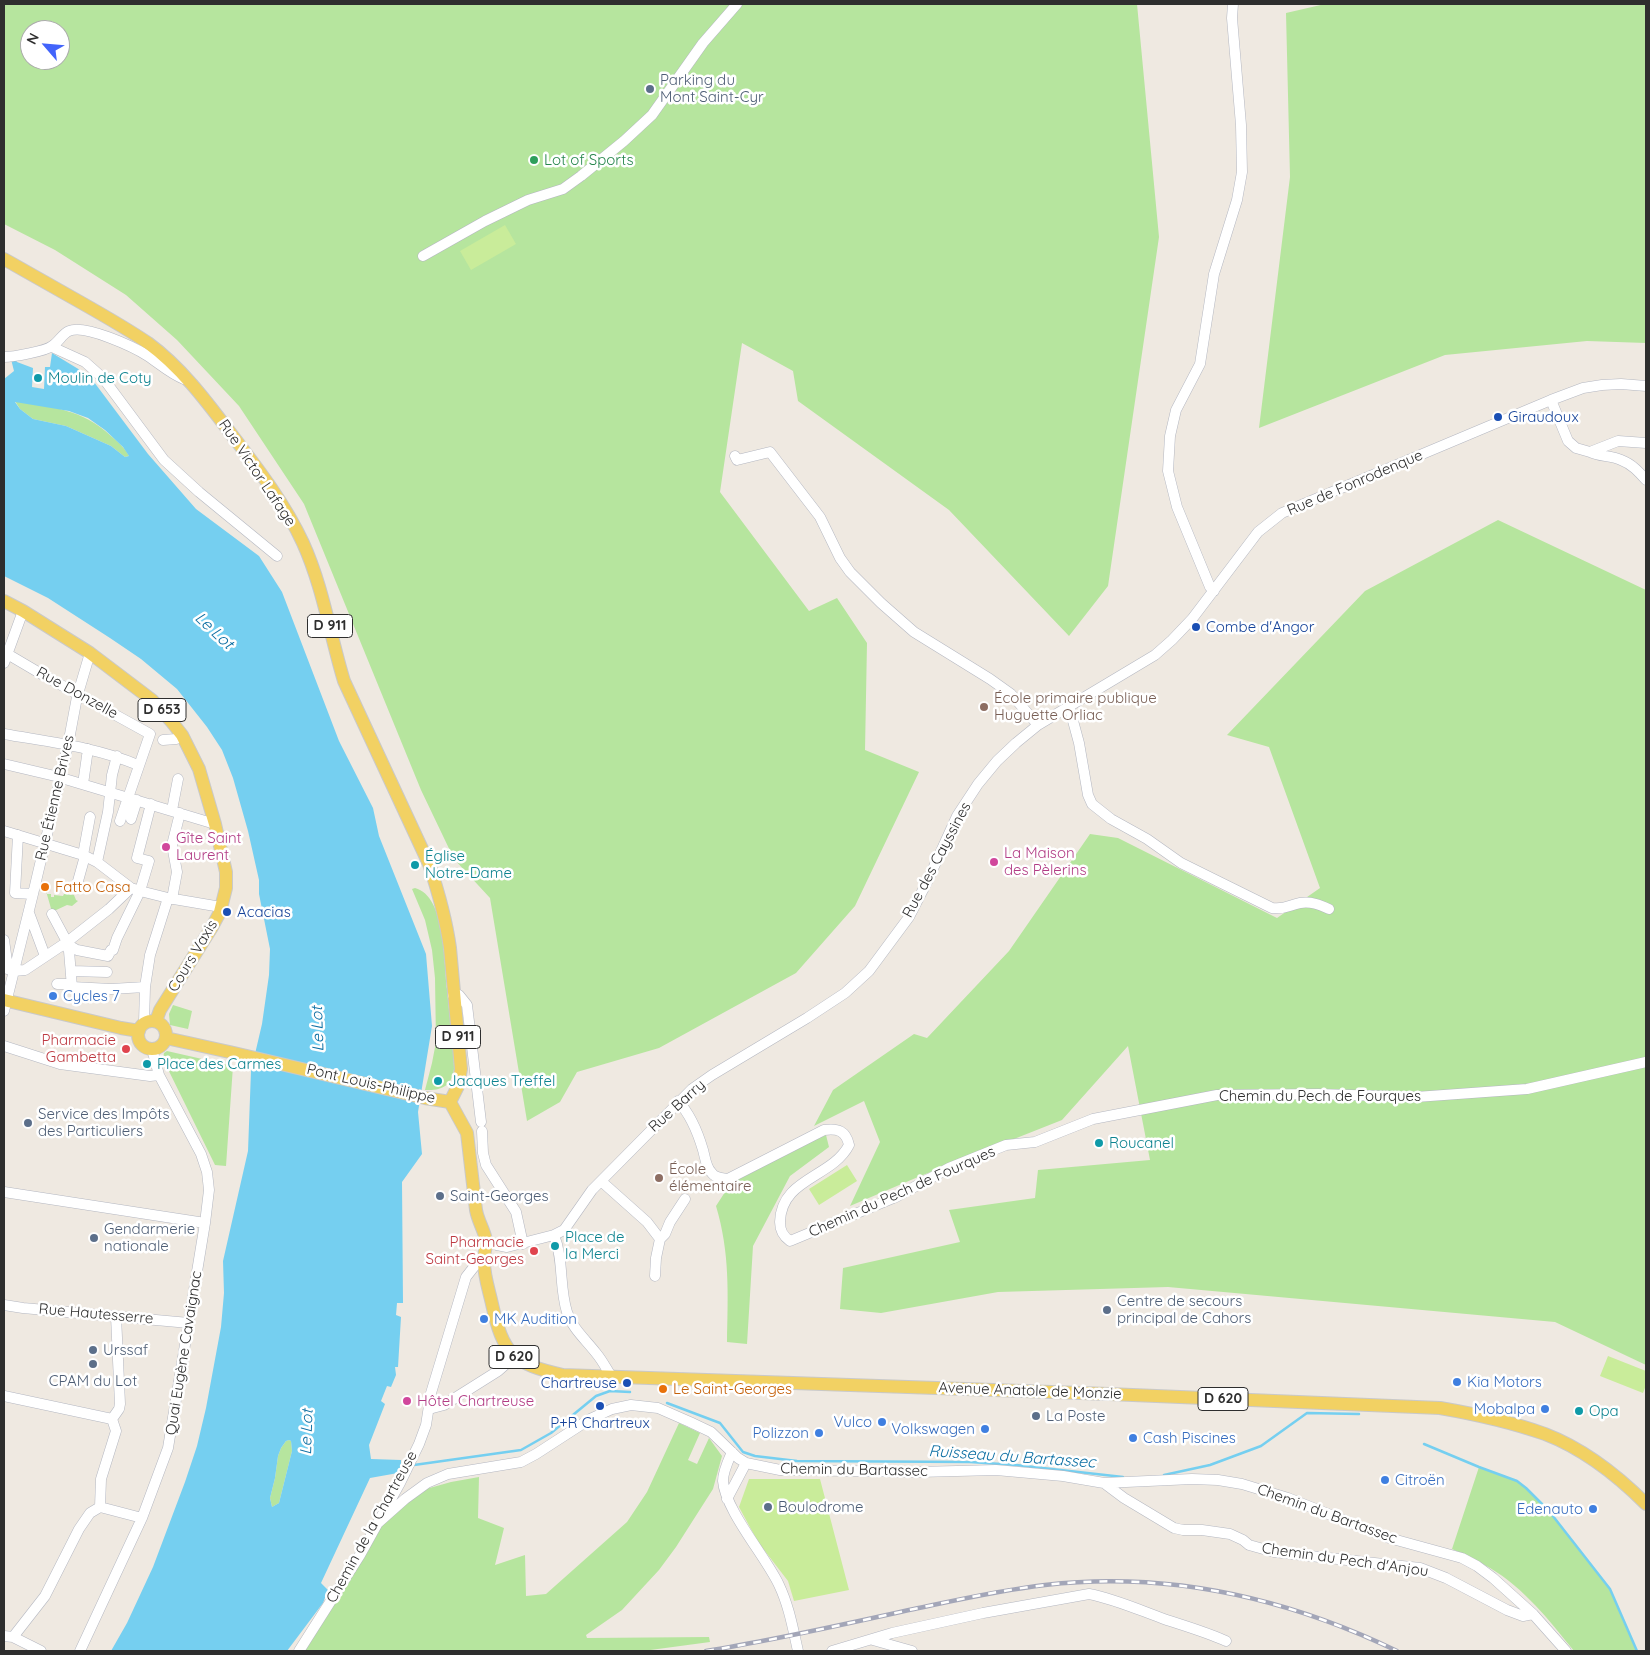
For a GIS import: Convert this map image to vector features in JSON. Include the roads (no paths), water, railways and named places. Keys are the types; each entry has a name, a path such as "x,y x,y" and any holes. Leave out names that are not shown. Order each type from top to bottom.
{"main road":[{"name":"Rue Victor Lafage","path":"4,259 122,326 165,357 217,415 269,485 288,515 303,543 319,585 344,681 429,864 438,890 447,929 453,994"},
{"name":"D 653","path":"4,602 23,611 90,653 152,700 182,735 199,769 215,824"},
{"name":"Cours Vaxis","path":"146,1025 160,1010 209,932 221,907 226,888 226,872 215,824"},
{"name":"D 911","path":"450,1102 458,1086 461,1069 453,994"},
{"path":"5,1004 121,1028 160,1023 165,1030 166,1038 161,1045 152,1049 141,1044 138,1036 146,1025"},
{"name":"Pont Louis-Philippe","path":"166,1038 425,1098 450,1102"},
{"name":"D 620","path":"450,1102 467,1133 478,1218 486,1241 484,1262 500,1334 508,1351 514,1357"},
{"name":"Avenue Anatole de Monzie","path":"514,1357 528,1365 563,1375 1109,1394 1440,1408 1481,1416 1544,1434 1567,1444 1602,1465 1646,1504"}],"street":[{"path":"423,256 508,209 570,185 624,141 655,110 703,44 737,4"},
{"path":"1214,591 1210,586 1177,507 1168,471 1170,436 1176,410 1190,387 1200,364 1214,274 1237,200 1242,172 1241,125 1232,18 1233,4"},
{"path":"4,357 52,347 70,330 88,330 146,355 181,379 189,382"},
{"path":"52,347 85,362 96,370 164,460 199,492 277,556"},
{"name":"Rue de Fonrodenque","path":"1069,706 1155,655 1172,640 1192,619 1258,532 1282,513 1583,388 1621,384 1646,386"},
{"path":"1551,400 1568,441 1576,448 1596,455 1620,459 1632,466 1646,480"},
{"path":"1590,452 1618,441 1646,442"},
{"path":"735,456 737,460 770,452 820,517 840,558 850,572 914,632 1011,694 1038,725"},
{"path":"5,656 23,611"},
{"name":"Rue Étienne Brives","path":"5,1004 8,969 29,913 68,745 78,693 90,653"},
{"name":"Rue Donzelle","path":"5,656 78,693 150,734 138,765"},
{"path":"1069,706 1080,744 1088,795 1092,804 1110,819 1147,839 1181,863 1272,908 1281,910 1301,902 1315,903 1329,909"},
{"name":"Rue des Cayssines","path":"807,1018 845,993 869,971 909,917 928,882 957,816 997,761 1038,725 1069,706"},
{"path":"4,734 88,749 118,756 138,765 132,798 131,819"},
{"path":"163,740 176,739 182,735"},
{"path":"82,784 88,749"},
{"path":"97,862 111,793 112,775 118,756"},
{"path":"4,764 132,798 215,824"},
{"path":"146,1025 145,988 150,955 170,899 177,872 172,845 178,779"},
{"path":"120,821 132,798"},
{"path":"66,942 77,950 108,956 111,950 113,950 149,861 137,858 151,804"},
{"path":"78,881 90,817"},
{"path":"4,831 84,856 97,862 136,890 170,899 221,907"},
{"path":"15,892 18,835"},
{"path":"4,940 8,969 25,970 136,890"},
{"path":"4,893 33,894"},
{"path":"29,913 45,956"},
{"path":"52,914 69,951 72,984"},
{"path":"71,971 107,972"},
{"path":"57,984 111,989 145,988"},
{"path":"453,994 459,996 467,1005 483,1153 486,1165 516,1212 523,1244"},
{"name":"Rue Barry","path":"554,1235 564,1230 585,1199 678,1101 712,1075 807,1018"},
{"path":"4,1046 60,1064 150,1076 159,1075"},
{"name":"Quai Eugène Cavaignac","path":"80,1651 142,1518 168,1448 206,1223 209,1190 207,1172 201,1154 159,1075 152,1049"},
{"name":"Chemin du Pech de Fourques","path":"678,1101 685,1109 699,1140 709,1171 716,1177 728,1178 824,1130 835,1128 847,1138 849,1146 840,1159 798,1186 786,1199 780,1212 780,1226 783,1237 790,1241 896,1198 949,1168 1006,1145 1035,1142 1093,1119 1217,1095 1318,1094 1416,1097 1527,1089 1646,1062"},
{"path":"601,1181 647,1222 660,1239"},
{"path":"4,1192 206,1223"},
{"path":"655,1276 660,1239 665,1234 670,1222 685,1199"},
{"path":"486,1241 507,1247 554,1235 560,1254 560,1268 567,1313 610,1376"},
{"name":"Chemin de la Chartreuse","path":"299,1651 360,1555 410,1461 426,1426 431,1393 466,1277 476,1263 484,1262"},
{"name":"Rue Hautesserre","path":"4,1305 189,1322"},
{"path":"112,1419 120,1404 116,1316"},
{"path":"428,1409 444,1405 498,1371 514,1357"},
{"path":"4,1396 112,1419"},
{"name":"Chemin du Bartassec","path":"378,1523 411,1494 427,1483 448,1474 521,1462 590,1419 612,1409 631,1405 658,1408 711,1432 746,1463 780,1470 832,1472 996,1470 1063,1476 1104,1483 1192,1479 1218,1480 1242,1484 1270,1492 1370,1531 1462,1558 1493,1578 1532,1614 1566,1651"},
{"path":"100,1507 101,1479 116,1431 112,1419"},
{"path":"732,1452 723,1480 727,1499 779,1583 786,1599 798,1651"},
{"path":"727,1499 746,1463"},
{"path":"401,1479 402,1489 411,1494"},
{"name":"Chemin du Bartassec","path":"401,1479 427,1483"},
{"name":"Chemin du Pech d'Anjou","path":"1104,1483 1124,1498 1174,1528 1230,1534 1243,1540 1249,1546 1274,1552 1420,1568 1446,1578 1508,1610 1523,1616 1532,1614"},
{"path":"42,1651 8,1636 45,1596 80,1528 90,1513 100,1507 142,1518"},
{"path":"832,1651 892,1633 974,1615 1089,1594 1105,1597 1226,1640"},
{"path":"872,1639 912,1651"}],"water":[{"name":"Le Lot","path":"52,353 80,370 94,382 148,454 196,509 259,556 282,592 339,741 373,808 379,836 426,954 432,1026 418,1112 422,1154 402,1182 403,1303 397,1303 396,1315 401,1317 398,1367 395,1367 396,1375 391,1387 387,1386 381,1401 385,1404 369,1445 371,1459 401,1460 401,1466 398,1473 370,1478 321,1583 328,1590 323,1603 287,1651 111,1651 127,1623 153,1567 197,1446 206,1408 221,1327 224,1293 223,1261 248,1151 251,1071 262,1024 269,975 270,949 259,894 259,880 233,778 222,750 207,727 177,689 141,659 48,598 4,576 4,379 14,371 11,359 15,359 17,362 33,368 32,387 44,389 45,367 50,367","holes":["15,402 69,411 88,418 105,430 123,447 129,456 125,457 111,446 66,426 33,419 20,409","289,1440 291,1441 292,1451 279,1503 272,1507 270,1498 278,1456 281,1448"]}],"waterway":[{"name":"Ruisseau du Bartassec","path":"414,1465 521,1450 551,1433 596,1396 610,1391 630,1392"},
{"name":"Ruisseau du Bartassec","path":"667,1403 720,1423 743,1452 755,1456 797,1461 970,1462 1016,1465 1123,1477"},
{"name":"Ruisseau du Bartassec","path":"1164,1475 1210,1465 1261,1446 1307,1413 1359,1414"},
{"name":"Ruisseau du Bartassec","path":"1424,1444 1517,1481 1526,1488 1549,1511 1610,1589 1637,1651"}],"railway":[{"path":"706,1651 784,1637 996,1592 1045,1585 1091,1582 1136,1582 1226,1593 1270,1603 1313,1616 1397,1651"}],"place":[{"name":"Parking du Mont Saint-Cyr","path":"650,89"},
{"name":"Lot of Sports","path":"534,160"},
{"name":"Moulin de Coty","path":"38,378"},
{"name":"Giraudoux","path":"1498,417"},
{"name":"Combe d'Angor","path":"1196,627"},
{"name":"École primaire publique Huguette Orliac","path":"984,707"},
{"name":"Gîte Saint Laurent","path":"166,847"},
{"name":"La Maison des Pèlerins","path":"994,862"},
{"name":"Église Notre-Dame","path":"415,865"},
{"name":"Fatto Casa","path":"45,887"},
{"name":"Acacias","path":"227,912"},
{"name":"Cycles 7","path":"53,996"},
{"name":"Pharmacie Gambetta","path":"126,1049"},
{"name":"Place des Carmes","path":"147,1064"},
{"name":"Jacques Treffel","path":"438,1081"},
{"name":"Service des Impôts des Particuliers","path":"28,1123"},
{"name":"Roucanel","path":"1099,1143"},
{"name":"École élémentaire","path":"659,1178"},
{"name":"Saint-Georges","path":"440,1196"},
{"name":"Gendarmerie nationale","path":"94,1238"},
{"name":"Place de la Merci","path":"555,1246"},
{"name":"Pharmacie Saint-Georges","path":"534,1251"},
{"name":"Centre de secours principal de Cahors","path":"1107,1310"},
{"name":"MK Audition","path":"484,1319"},
{"name":"Urssaf","path":"93,1350"},
{"name":"CPAM du Lot","path":"93,1364"},
{"name":"Kia Motors","path":"1457,1382"},
{"name":"Chartreuse","path":"627,1383"},
{"name":"Le Saint-Georges","path":"663,1389"},
{"name":"Hôtel Chartreuse","path":"407,1401"},
{"name":"P+R Chartreux","path":"600,1406"},
{"name":"Mobalpa","path":"1545,1409"},
{"name":"Opa","path":"1579,1411"},
{"name":"La Poste","path":"1036,1416"},
{"name":"Vulco","path":"882,1422"},
{"name":"Volkswagen","path":"985,1429"},
{"name":"Polizzon","path":"819,1433"},
{"name":"Cash Piscines","path":"1133,1438"},
{"name":"Citroën","path":"1385,1480"},
{"name":"Boulodrome","path":"768,1507"},
{"name":"Edenauto","path":"1593,1509"}]}
